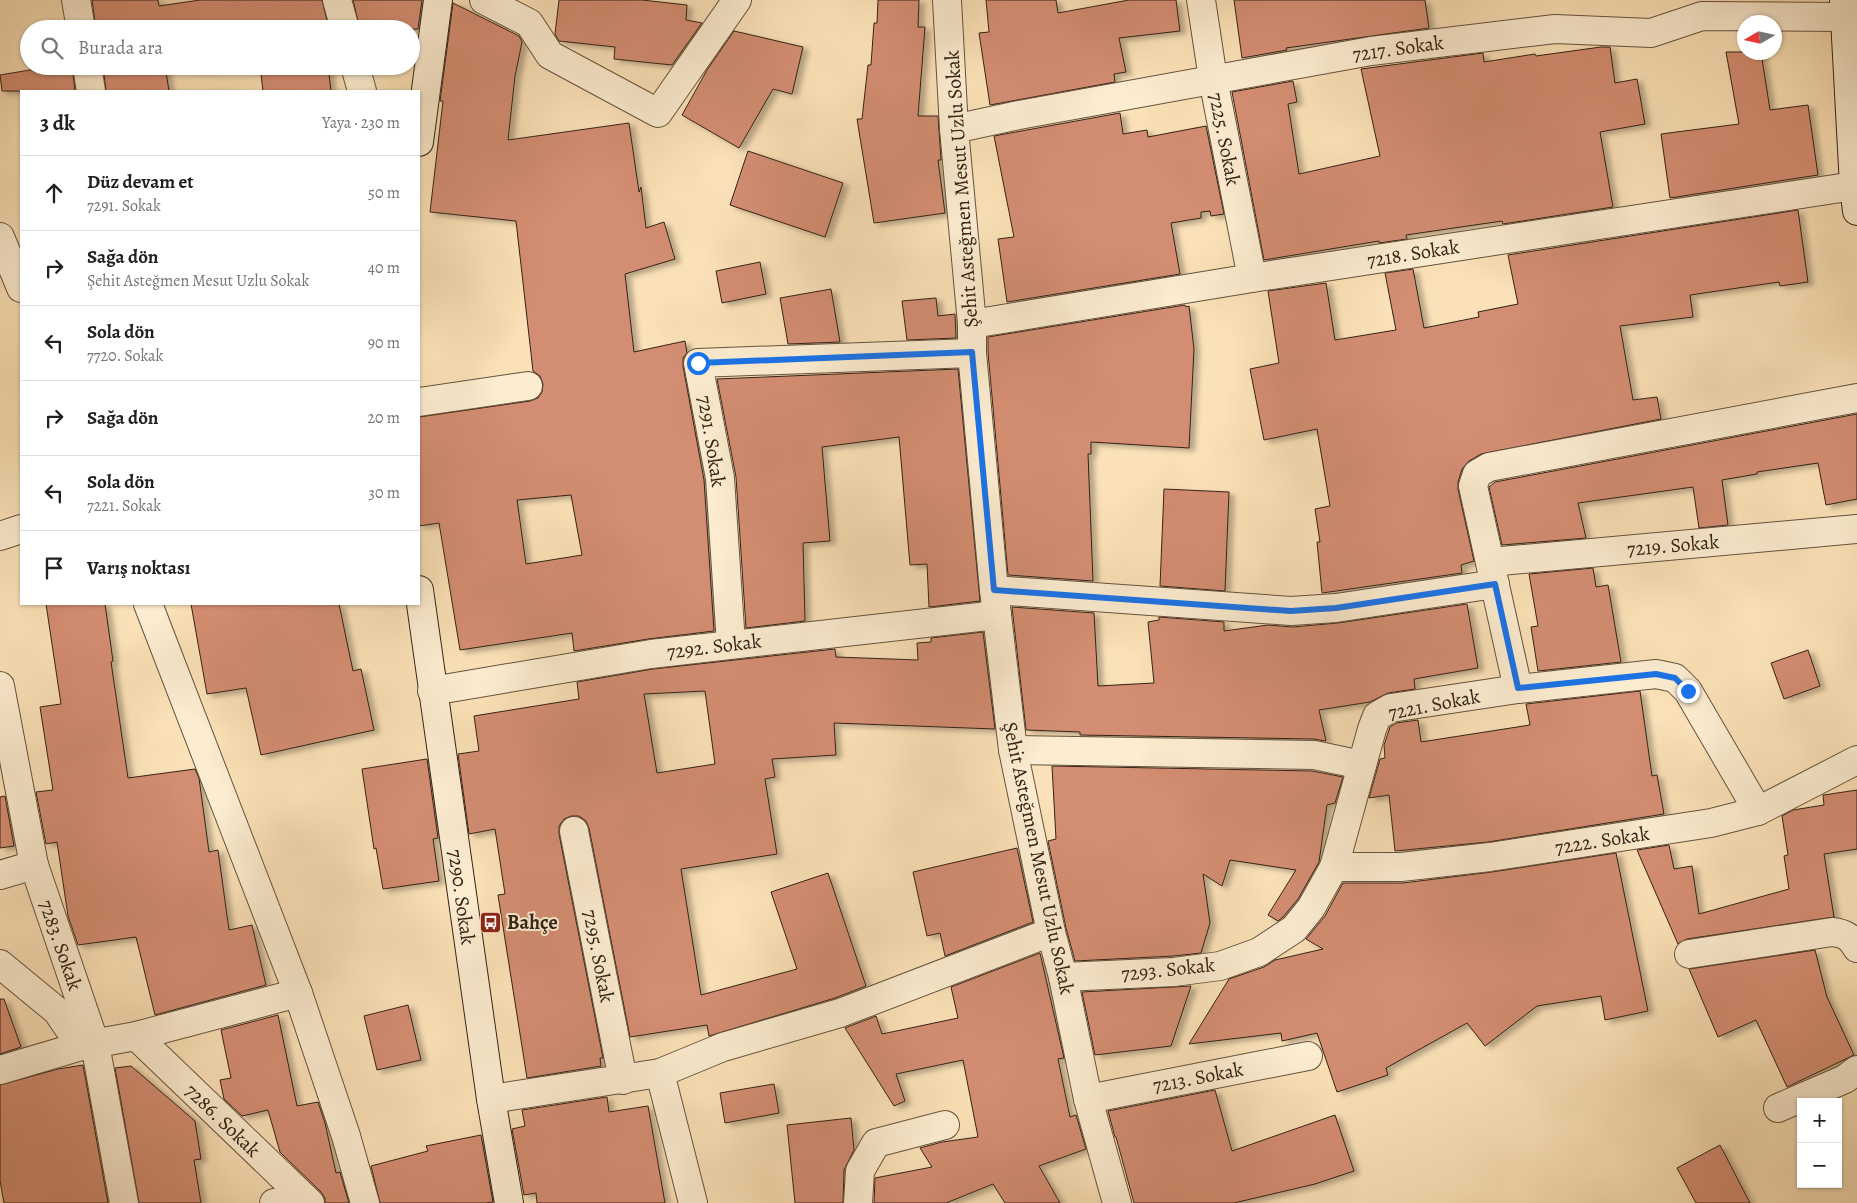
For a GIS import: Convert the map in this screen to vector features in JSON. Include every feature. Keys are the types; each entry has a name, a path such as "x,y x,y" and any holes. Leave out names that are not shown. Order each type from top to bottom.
{"street":[{"path":"76,0 79,20"},
{"path":"337,0 343,20"},
{"path":"420,135 438,0"},
{"path":"484,0 529,23 550,55 658,113 737,0"},
{"name":"Şehit Asteğmen Mesut Uzlu Sokak","path":"947,0 954,129 972,324 972,352 995,603 1013,750 1088,1099 1117,1203"},
{"name":"7225. Sokak","path":"1201,0 1213,79 1252,278"},
{"path":"1845,9 1855,198"},
{"name":"7217. Sokak","path":"954,129 1019,115 1371,51 1555,28 1651,33 1702,16 1845,9"},
{"path":"88,75 91,90"},
{"path":"358,75 362,90"},
{"name":"7218. Sokak","path":"972,324 1252,278 1855,198"},
{"path":"0,237 20,286"},
{"name":"7291. Sokak","path":"731,644 720,478 698,363 972,352"},
{"path":"420,402 528,386"},
{"path":"1518,688 1473,486 1477,474 1489,467 1857,398"},
{"path":"0,536 20,529"},
{"name":"7219. Sokak","path":"995,603 1291,611 1336,608 1492,573 1857,529"},
{"name":"7290. Sokak","path":"420,598 491,1099 509,1203"},
{"name":"7292. Sokak","path":"432,691 641,655 731,644 995,603"},
{"path":"148,605 298,993 346,1136 365,1203"},
{"name":"7221. Sokak","path":"1362,764 1377,716 1391,708 1518,688 1656,674 1675,678 1688,691 1758,811"},
{"name":"7283. Sokak","path":"0,686 34,865 88,1045 124,1203"},
{"path":"1013,750 1314,755 1362,764"},
{"name":"7222. Sokak","path":"1334,867 1401,867 1490,857 1711,822 1758,811 1857,760"},
{"name":"7293. Sokak","path":"1063,977 1174,972 1220,966 1260,952 1294,929 1311,908 1334,867 1362,764"},
{"name":"7295. Sokak","path":"574,831 623,1080"},
{"path":"0,875 34,865"},
{"path":"491,1099 660,1073 723,1047 840,1013 1051,932"},
{"path":"1689,954 1832,932 1843,933 1857,948"},
{"path":"0,964 57,1011 88,1045"},
{"path":"0,1070 88,1045 136,1036 298,993"},
{"name":"7286. Sokak","path":"136,1036 307,1200"},
{"name":"7213. Sokak","path":"1088,1099 1308,1056"},
{"path":"1778,1108 1845,1079 1857,1070"},
{"path":"660,1073 693,1203"},
{"path":"858,1203 860,1171 876,1143 945,1125"},
{"path":"274,1203 307,1200"}],"building":[{"path":"92,0 158,0 159,6 200,0 322,0 327,20 95,20"},
{"path":"353,0 422,0 419,20 358,20"},
{"path":"559,0 642,0 687,5 686,20 702,23 672,65 614,59 615,47 559,41 555,34"},
{"path":"878,0 919,0 918,27 925,27 918,116 938,116 941,160 938,160 945,213 874,223 857,119 862,119 868,65 871,65 874,23 877,23"},
{"path":"986,0 1056,0 1058,13 1129,0 1176,0 1180,31 1119,38 1126,72 1114,74 1115,82 990,105 979,33 989,32"},
{"path":"1234,0 1425,0 1429,28 1286,48 1287,50 1242,58"},
{"path":"453,3 519,36 522,42 515,76 508,140 629,123 639,192 641,187 646,228 664,222 675,259 625,274 634,352 685,341 687,353 683,358 683,366 704,480 714,631 574,651 572,633 460,650 439,523 420,526 420,417 530,401 538,398 542,392 543,384 540,376 533,371 516,221 430,212 443,101 440,101","holes":["571,495 582,555 526,564 517,500"]},
{"path":"734,31 803,47 792,94 773,89 739,148 682,115 707,70"},
{"path":"1610,47 1615,83 1637,79 1645,124 1600,132 1613,207 1503,224 1502,221 1406,235 1407,239 1379,243 1379,241 1264,260 1232,92 1293,81 1297,102 1288,104 1299,174 1380,156 1361,69 1483,53 1484,62"},
{"path":"1726,52 1737,52 1737,60 1762,60 1770,110 1808,105 1818,175 1670,198 1661,134 1739,124"},
{"path":"20,72 20,75 73,75 75,90 2,91 0,75"},
{"path":"104,75 166,75 169,90 106,90"},
{"path":"261,75 329,75 331,90 263,90"},
{"path":"1120,113 1123,134 1147,130 1148,137 1206,126 1224,214 1211,216 1210,211 1201,212 1201,218 1171,223 1180,274 1007,302 998,239 1014,237 994,136"},
{"path":"748,151 843,183 825,237 730,205"},
{"path":"1798,210 1808,282 1780,286 1779,282 1690,295 1693,317 1620,326 1633,400 1657,397 1661,419 1481,454 1469,461 1462,469 1458,482 1474,561 1461,565 1462,573 1322,593 1317,542 1320,542 1315,509 1330,506 1317,429 1264,440 1250,369 1279,363 1268,291 1326,283 1335,340 1396,330 1385,273 1413,269 1424,328 1479,317 1478,312 1518,304 1508,255"},
{"path":"760,262 766,294 722,303 716,271"},
{"path":"831,289 840,342 788,344 780,298"},
{"path":"936,298 938,316 955,314 956,338 907,340 902,301"},
{"path":"1185,305 1186,307 1189,306 1194,349 1189,448 1091,442 1091,454 1088,454 1093,581 1008,575 988,337"},
{"path":"958,369 980,601 929,607 927,564 910,565 899,437 822,447 830,541 803,543 805,621 746,628 736,477 717,379"},
{"path":"1857,414 1857,499 1826,505 1818,463 1757,472 1757,474 1722,480 1728,525 1699,528 1693,487 1578,503 1586,538 1502,545 1489,487 1495,482"},
{"path":"1164,489 1229,492 1225,591 1160,586"},
{"path":"1593,568 1596,587 1608,585 1621,662 1538,671 1531,627 1538,626 1529,574"},
{"path":"1467,604 1478,668 1414,679 1415,689 1388,693 1370,702 1319,710 1326,741 1314,739 1080,735 1080,732 1026,730 1012,607 1094,613 1098,686 1154,683 1148,622 1159,620 1159,617 1224,622 1224,631 1268,625 1292,627 1338,623"},
{"path":"46,605 105,605 113,661 111,662 128,778 195,769 199,778 209,852 218,850 229,930 252,925 266,985 155,1015 136,937 78,945 68,916 57,842 46,844 36,792 53,790 40,707 61,704"},
{"path":"191,605 339,605 353,671 361,669 374,730 261,755 246,688 207,694"},
{"path":"983,632 995,729 834,723 836,755 772,759 775,777 765,779 777,854 681,869 701,995 797,969 771,892 828,873 866,986 835,998 709,1036 707,1025 630,1037 589,828 586,821 579,816 571,816 564,819 559,826 559,834 603,1058 600,1058 601,1066 527,1078 498,895 505,894 495,829 469,834 458,754 479,751 474,716 579,699 577,682 653,669 835,649 836,657 918,660 917,643 931,642 931,638","holes":["705,691 715,764 657,773 644,694"]},
{"path":"1808,650 1820,686 1784,699 1771,663"},
{"path":"1640,691 1652,776 1657,775 1664,814 1488,842 1395,851 1389,795 1369,798 1380,759 1385,758 1384,745 1390,727 1396,723 1418,720 1421,742 1530,725 1526,704"},
{"path":"427,759 438,838 433,839 439,881 383,889 376,848 374,849 362,769"},
{"path":"1052,766 1312,771 1343,777 1335,803 1327,805 1319,862 1298,899 1278,921 1268,915 1296,870 1230,860 1222,886 1203,874 1210,923 1201,953 1075,961 1066,928 1048,841 1056,839"},
{"path":"1857,790 1857,849 1824,854 1834,917 1687,939 1678,944 1637,850 1669,845 1674,869 1692,866 1699,914 1789,889 1784,856 1788,855 1782,816 1793,810 1824,805 1823,795"},
{"path":"5,796 14,846 0,848 0,797"},
{"path":"1017,848 1033,922 945,956 940,933 927,936 913,872"},
{"path":"1616,853 1648,1011 1605,1020 1601,996 1537,1006 1485,1046 1467,1023 1386,1068 1388,1075 1337,1092 1317,1033 1282,1041 1281,1033 1189,1044 1229,979 1264,967 1275,960 1323,949 1306,939 1325,916 1343,883 1403,883 1492,872"},
{"path":"1815,950 1827,997 1854,1055 1787,1087 1756,1020 1718,1037 1689,969"},
{"path":"1040,953 1064,1058 1058,1059 1070,1117 1076,1115 1086,1149 1039,1166 1060,1203 1005,1203 993,1184 946,1203 874,1203 875,1178 932,1167 920,1148 942,1142 978,1137 963,1060 896,1074 905,1101 894,1106 845,1028 876,1016 882,1034 958,1018 951,987"},
{"path":"1191,986 1171,1046 1095,1055 1082,992"},
{"path":"0,999 4,999 21,1047 0,1054"},
{"path":"408,1005 421,1060 377,1070 364,1016"},
{"path":"278,1015 297,1106 318,1102 325,1123 336,1173 340,1172 349,1203 325,1203 325,1198 321,1192 280,1152 268,1110 242,1116 224,1099 220,1080 231,1078 221,1030"},
{"path":"83,1065 108,1203 4,1203 0,1181 0,1085 58,1069"},
{"path":"131,1066 195,1121 201,1159 194,1160 201,1203 139,1203 115,1068"},
{"path":"774,1084 779,1113 725,1123 720,1093"},
{"path":"1215,1090 1232,1151 1335,1115 1354,1171 1315,1184 1234,1203 1134,1203 1108,1111"},
{"path":"607,1097 609,1112 648,1106 665,1203 537,1203 536,1193 524,1195 512,1129 525,1126 522,1110"},
{"path":"851,1118 854,1150 844,1170 843,1203 795,1203 787,1125"},
{"path":"481,1135 493,1202 380,1203 371,1166 428,1151 426,1146"},
{"path":"1720,1145 1750,1203 1696,1203 1677,1168"}],"place":[{"name":"Bahçe","path":"491,922"}],"route":[{"path":"698,363 972,352 994,590 1291,611 1336,608 1495,584 1518,688 1656,674 1675,678 1688,691"}]}
